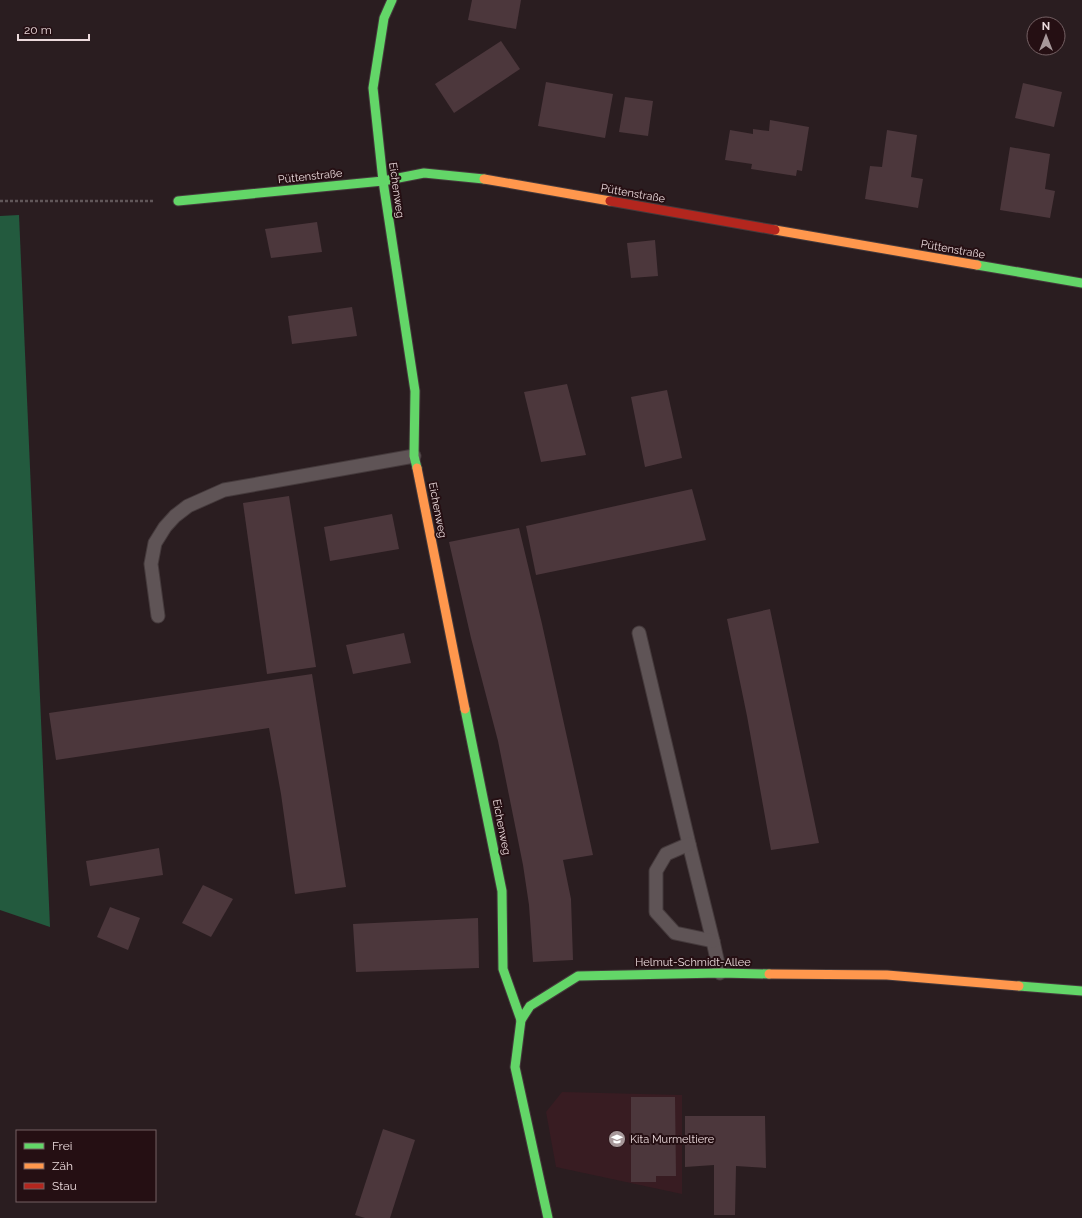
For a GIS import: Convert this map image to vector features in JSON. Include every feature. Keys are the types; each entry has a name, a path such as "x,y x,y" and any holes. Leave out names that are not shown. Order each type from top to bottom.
{"street":[{"name":"Eichenweg","path":"392,0 384,18 373,88 383,181 415,391 414,456 502,891 503,969 521,1020"},
{"name":"Püttenstraße","path":"178,201 383,181 424,173 482,179 1082,283"},
{"name":"Helmut-Schmidt-Allee","path":"548,1218 515,1067 521,1020 530,1006 578,976 720,974 887,976 1082,991"}],"lane":[{"path":"158,616 151,564 155,543 175,516 188,506 224,490 414,456"},
{"path":"639,633 720,974"},
{"path":"689,844 666,854 656,871 656,912 675,933 713,940"}],"path":[{"path":"0,201 178,201"}],"shaded area":[{"name":"Kita Murmeltiere","path":"562,1092 682,1095 682,1194 556,1167 546,1112"}],"green space":[{"path":"19,215 50,927 0,910 0,216"}],"building":[{"path":"472,0 521,0 516,29 468,20"},
{"path":"501,41 520,69 454,113 435,84"},
{"path":"546,82 613,94 605,138 538,126"},
{"path":"1023,83 1062,92 1054,127 1015,118"},
{"path":"625,97 653,101 648,136 619,132"},
{"path":"770,120 809,127 802,171 797,170 796,176 751,169 752,164 725,160 730,130 753,134 753,129 769,131"},
{"path":"887,130 917,135 911,177 923,179 918,208 865,199 870,166 882,167"},
{"path":"1010,147 1050,154 1045,189 1055,191 1050,218 1000,210"},
{"path":"317,222 322,252 271,258 265,229"},
{"path":"655,240 658,276 631,278 627,243"},
{"path":"352,307 357,336 292,344 288,316"},
{"path":"567,384 586,455 541,462 524,392"},
{"path":"667,390 682,458 645,467 631,397"},
{"path":"692,489 706,540 536,575 526,526"},
{"path":"289,496 316,667 267,674 243,503"},
{"path":"392,514 399,549 330,561 324,527"},
{"path":"519,528 542,624 593,855 563,860 571,899 573,960 533,962 529,905 523,865 498,741 471,638 449,542"},
{"path":"770,609 819,843 771,850 747,716 727,619"},
{"path":"404,633 411,663 353,674 346,645"},
{"path":"312,674 346,887 295,894 281,794 269,728 56,760 49,713"},
{"path":"159,848 163,875 90,886 86,861"},
{"path":"203,885 233,899 211,937 182,923"},
{"path":"110,907 140,918 128,950 97,937"},
{"path":"478,918 479,968 356,972 353,924"},
{"path":"631,1097 675,1097 676,1176 656,1176 656,1182 631,1182"},
{"path":"685,1116 765,1116 766,1168 736,1166 735,1215 714,1215 714,1165 685,1167"},
{"path":"383,1129 415,1140 390,1218 365,1218 355,1215"}],"traffic: fast":[{"path":"392,0 384,18 373,88 383,181 415,391 414,456 417,468"},
{"path":"178,201 383,181 424,173 484,179"},
{"path":"977,265 1082,283"},
{"path":"465,709 502,891 503,969 521,1020"},
{"path":"548,1218 515,1067 521,1020 530,1006 578,976 720,973 769,974"},
{"path":"1019,986 1082,991"}],"traffic: slow":[{"path":"484,179 610,201"},
{"path":"775,230 977,265"},
{"path":"417,468 465,709"},
{"path":"769,974 887,975 1019,986"}],"traffic: jam":[{"path":"610,201 775,230"}],"place":[{"name":"Kita Murmeltiere","path":"617,1139"}]}
